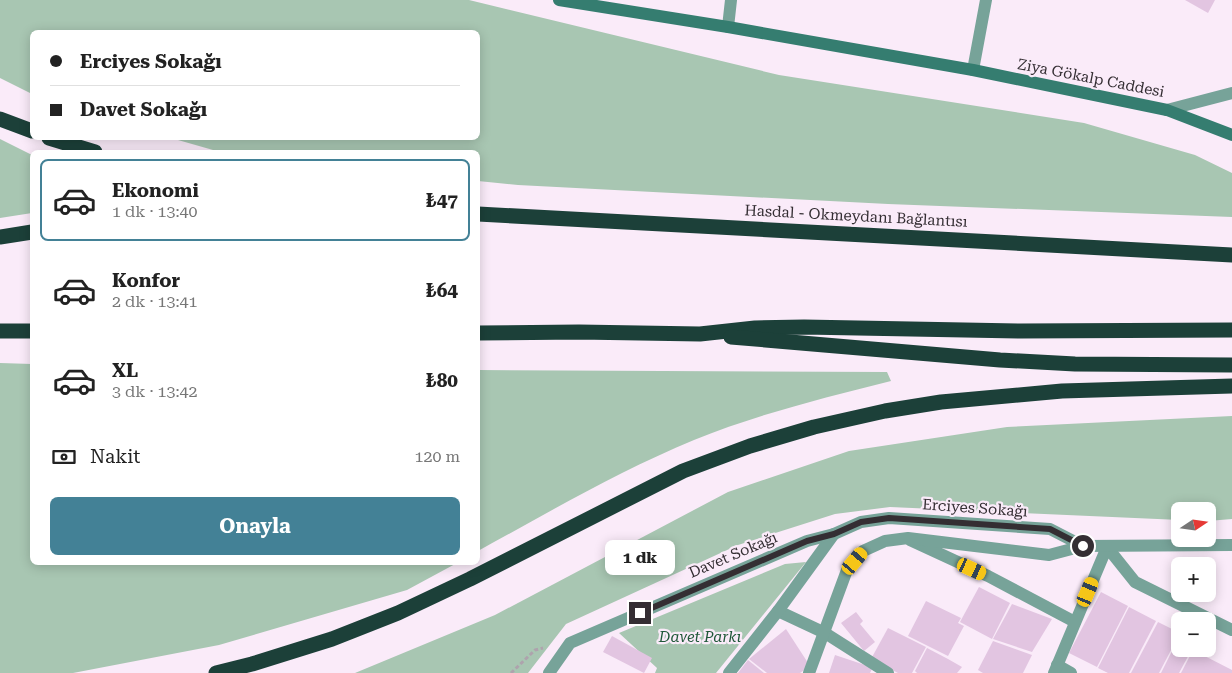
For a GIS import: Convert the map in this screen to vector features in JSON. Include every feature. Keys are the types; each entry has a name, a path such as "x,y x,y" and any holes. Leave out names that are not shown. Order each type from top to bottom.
{"highway":[{"path":"0,119 30,130"},
{"path":"56,140 88,150"},
{"name":"Hasdal - Okmeydanı Bağlantısı","path":"480,214 1232,255"},
{"path":"0,237 30,232"},
{"path":"700,334 755,328 804,327 1020,331 1232,330"},
{"path":"0,331 30,331"},
{"path":"480,332 700,334 1000,360 1075,364 1232,365"},
{"path":"216,673 332,639 398,613 470,579 683,471 750,446 814,427 885,410 941,402 1062,391 1232,386"}],"main road":[{"name":"Ziya Gökalp Caddesi","path":"559,0 728,26 973,70 1167,110"},
{"path":"1167,110 1232,135"}],"street":[{"path":"728,26 731,0"},
{"path":"973,70 986,0"},
{"name":"Ziya Gökalp Caddesi","path":"1167,110 1232,93"},
{"name":"Erciyes Sokağı","path":"861,522 889,518 1050,529 1083,546"},
{"name":"Davet Sokağı","path":"549,673 570,643 807,541 834,534 861,522"},
{"path":"729,673 778,611 834,534"},
{"path":"908,538 988,576 1076,622"},
{"name":"Erciyes Sokağı","path":"810,673 826,633 847,570 863,551 885,541 908,538 1049,554 1083,546 1232,545"},
{"path":"1071,673 1055,669 1107,546 1135,582 1232,630"},
{"path":"778,611 826,633 888,673"}],"green space":[{"path":"0,0 469,0 779,75 1084,123 1195,155 1232,173 1232,217 888,204 518,185 480,181 480,150 213,150 178,140 480,140 480,30 30,30 30,93 0,78"},
{"path":"0,139 30,154 30,213 0,218"},
{"path":"0,363 30,364 30,565 453,565 407,590 219,645 73,673 0,673"},
{"path":"480,370 887,372 891,381 767,414 694,440 611,478 480,550"},
{"path":"1232,416 1232,519 1216,520 1216,502 1171,502 1171,520 890,507 835,514 738,545 566,624 528,673 355,673 495,615 728,492 849,451 1007,427"},
{"name":"Davet Parkı","path":"806,562 716,673 655,673 657,668 619,633 785,564"}],"building":[{"path":"1185,0 1215,0 1208,13"},
{"path":"979,587 1010,603 992,639 960,622"},
{"path":"1101,592 1128,606 1097,667 1069,653"},
{"path":"926,601 961,618 958,623 964,626 948,656 908,636"},
{"path":"1012,604 1052,619 1032,652 993,639"},
{"path":"1129,607 1156,621 1129,673 1108,673 1098,668"},
{"path":"856,612 863,621 860,624 875,642 864,651 841,623"},
{"path":"1158,622 1171,628 1171,650 1159,673 1131,673"},
{"path":"888,628 926,647 912,673 898,673 871,659"},
{"path":"786,629 810,666 800,673 767,673 749,659"},
{"path":"612,636 652,658 644,673 603,652"},
{"path":"993,641 1032,655 1023,673 983,673 978,670"},
{"path":"927,648 962,667 957,673 917,673 915,671"},
{"path":"1171,653 1171,657 1188,657 1179,673 1161,673"},
{"path":"835,655 872,669 870,673 829,673"},
{"path":"1189,657 1207,657 1232,670 1232,673 1181,673"},
{"path":"748,660 764,673 738,673"}],"route":[{"path":"640,613 807,541 834,534 861,522 889,518 1050,529 1083,546"}]}
